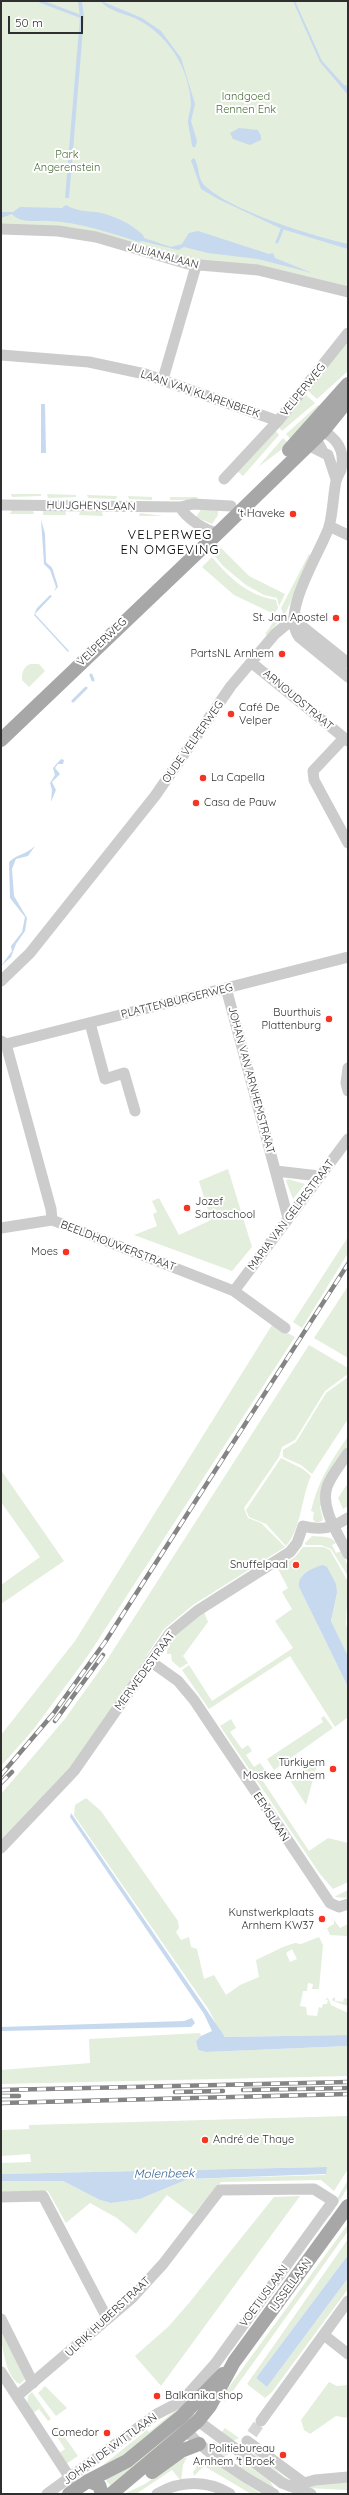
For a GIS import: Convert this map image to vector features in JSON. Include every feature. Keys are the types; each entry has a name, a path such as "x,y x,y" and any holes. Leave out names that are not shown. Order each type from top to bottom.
{"main road":[{"name":"VELPERWEG","path":"1,739 202,546 214,532 300,451 316,432 348,384"},
{"name":"VELPERWEG","path":"214,532 231,506 316,432 348,400"},
{"name":"IJSSELLAAN","path":"234,2362 348,2206"},
{"name":"JOHAN DE WITTLAAN","path":"76,2485 127,2461 182,2416 234,2362"},
{"path":"111,2494 187,2432 198,2421 210,2406 234,2362"},
{"path":"124,2484 144,2478 181,2452 199,2444"},
{"name":"JOHAN DE WITTLAAN","path":"76,2485 99,2486 102,2494"}],"street":[{"name":"JULIANALAAN","path":"1,229 58,231 96,237 196,266 258,270 348,292"},
{"path":"163,379 196,266"},
{"name":"VELPERWEG","path":"224,479 278,421 348,333"},
{"name":"LAAN VAN KLARENBEEK","path":"1,355 89,362 163,379 278,421"},
{"path":"316,432 322,450"},
{"path":"316,432 333,438 341,450 341,470 336,479 329,526 297,601 293,619 294,631 299,637 348,676"},
{"path":"300,451 314,448 322,450 328,455 336,479"},
{"name":"HUIJGHENSLAAN","path":"1,505 180,507 193,504 231,506"},
{"path":"180,507 186,515 214,532"},
{"path":"329,526 348,535"},
{"path":"293,619 348,663"},
{"name":"OUDE VELPERWEG","path":"1,980 30,953 155,796 231,686 252,663 279,629 293,619"},
{"name":"ARNOUDSTRAAT","path":"252,663 346,740 313,772 314,780 348,843"},
{"name":"PLATTENBURGERWEG","path":"4,1042 90,1023 348,957"},
{"name":"JOHAN VAN ARNHEMSTRAAT","path":"226,988 288,1218"},
{"path":"90,1023 105,1078 124,1073 134,1111"},
{"name":"BEELDHOUWERSTRAAT","path":"4,1042 52,1208 52,1220 234,1291 285,1328"},
{"path":"348,1068 346,1083 348,1091"},
{"name":"MARIA VAN GELRESTRAAT","path":"234,1291 319,1176 348,1140"},
{"path":"276,1171 319,1176"},
{"path":"1,1228 52,1220"},
{"path":"348,1453 327,1488 327,1507 348,1554"},
{"path":"335,1526 348,1518"},
{"name":"MERWEDESTRAAT","path":"1,1848 74,1771 170,1633 197,1610 290,1552 297,1543 303,1526 318,1530 335,1526"},
{"name":"EEMSLAAN","path":"150,1661 178,1681 194,1700 330,1903 339,1907 348,1904"},
{"name":"ULRIK HUBERSTRAAT","path":"17,2396 132,2298 163,2264 220,2190 314,2189 333,2201"},
{"path":"1,2197 43,2196 107,2318"},
{"name":"VOETIUSLAAN","path":"192,2389 215,2364 333,2201"},
{"path":"261,2421 348,2301"},
{"path":"1,2319 33,2383"},
{"path":"324,2335 348,2354"},
{"path":"1,2372 76,2485"},
{"name":"JOHAN DE WITTLAAN","path":"47,2494 76,2485 156,2414 177,2405 192,2389"},
{"path":"182,2416 198,2421 240,2454 290,2486 311,2494"},
{"path":"182,2416 187,2432 199,2444 231,2467 274,2494"},
{"path":"231,2467 250,2438 290,2486"},
{"path":"290,2486 315,2480 348,2477"},
{"path":"157,2494 172,2487 195,2483 213,2486 230,2494"}],"green space":[{"path":"1,1 348,1 348,287 193,261 75,228 1,224"},
{"path":"348,340 348,371 317,399 308,391"},
{"path":"305,394 315,403 282,431 278,426"},
{"path":"318,405 323,409 292,441 286,434"},
{"path":"275,430 279,435 243,476 237,471"},
{"path":"283,438 289,444 258,467"},
{"path":"11,494 41,494 41,496 12,497"},
{"path":"47,494 76,495 76,497 48,498"},
{"path":"87,495 117,496 116,499 88,498"},
{"path":"128,496 152,497 152,500 129,499"},
{"path":"170,497 198,497 196,500 170,500"},
{"path":"202,508 218,509 218,515 212,524 196,517"},
{"path":"12,510 33,511 34,514 10,514"},
{"path":"43,511 65,511 66,515 43,515"},
{"path":"80,512 102,512 103,516 79,515"},
{"path":"140,513 163,516 139,516"},
{"path":"221,548 249,576 285,594 279,606 277,598 264,595 246,585 223,566 214,555"},
{"path":"309,554 312,558 284,616 281,608"},
{"path":"212,557 225,572 240,585 257,595 276,600 278,608 274,614 234,595 202,567"},
{"path":"279,614 281,619 267,635 265,634"},
{"path":"30,664 39,664 45,671 29,687 22,680 22,677 24,669"},
{"path":"228,1169 252,1247 232,1271 134,1235 157,1226 153,1214 157,1212 152,1201 159,1198 179,1235 211,1220 199,1181"},
{"path":"288,1179 305,1184 293,1199 286,1181"},
{"path":"348,1237 348,1253 302,1328 293,1322"},
{"path":"348,1286 348,1358 314,1338"},
{"path":"272,1325 295,1337 87,1657 33,1730 1,1766 1,1735 75,1641"},
{"path":"309,1345 348,1368 348,1374 325,1391 295,1440 282,1447 279,1457 244,1508 248,1518 261,1523 285,1547 193,1605 164,1629 94,1736 71,1767 1,1843 1,1794 64,1720 105,1663"},
{"path":"348,1377 348,1419 312,1474 301,1465 283,1457 283,1450 296,1442 326,1393"},
{"path":"348,1436 348,1448 323,1505 320,1506 323,1520 320,1522 315,1522 313,1519 314,1512 311,1511 321,1480 330,1463"},
{"path":"281,1458 303,1469 311,1476 295,1530 286,1546 266,1524 249,1517 246,1510"},
{"path":"1,1470 64,1561 1,1604 1,1585 40,1557 1,1502"},
{"path":"348,1483 348,1506 343,1509 338,1498"},
{"path":"312,1536 325,1537 334,1540 336,1543 332,1545 336,1553 342,1551 348,1567 348,1576 331,1549 321,1545 306,1545 305,1543"},
{"path":"303,1547 324,1547 330,1550 348,1582 346,1624 348,1632 348,1656 331,1621 337,1593 299,1587 348,1687 348,1717 335,1727 290,1656 209,1709 182,1670 189,1665 212,1701 293,1648 275,1621 292,1609 282,1592 288,1588 278,1569 295,1557"},
{"path":"204,1612 208,1622 183,1656 188,1663 180,1668 172,1661 171,1654 167,1654 168,1647 175,1635 180,1630"},
{"path":"324,1716 333,1728 274,1770 267,1759 323,1722 321,1718"},
{"path":"231,1719 236,1728 230,1732 242,1749 248,1745 252,1751 246,1755 254,1767 260,1763 268,1774 261,1778 309,1851 328,1838 348,1843 348,1882 333,1889 320,1874 220,1726"},
{"path":"319,1758 306,1805 290,1780"},
{"path":"86,1798 101,1811 178,1921 179,1928 176,1932 181,1940 189,1937 191,1947 197,1949 204,1979 214,1975 226,1995 240,1985 259,1977 256,1960 283,1947 295,1943 301,1944 319,1937 323,1945 319,1989 312,1989 313,1984 308,1983 307,1991 303,1991 300,2006 306,2007 307,2015 317,2016 319,2007 322,2008 323,2004 327,2004 328,2000 325,1999 328,1998 331,2005 348,2013 348,2035 226,2037 220,2032 209,2010 74,1815 75,1805","holes":["292,1949 297,1959 290,1962 286,1953"]},
{"path":"348,1890 348,1898 335,1897 336,1896"},
{"path":"334,1920 340,1928 348,1924 347,1936 330,1935 327,1928 334,1924"},
{"path":"335,1997 335,2001 343,2002 344,1998 348,1999 348,2006 333,2001 332,1999"},
{"path":"200,2033 201,2036 196,2041 198,2050 206,2052 348,2046 348,2076 1,2084 1,2070 90,2063 89,2039"},
{"path":"348,2116 348,2169 334,2191 321,2180 221,2182 193,2215 167,2195 136,2234 117,2218 90,2203 66,2223 48,2191 1,2192 1,2181 63,2181 100,2200 111,2203 140,2199 188,2179 325,2175 327,2167 1,2174 1,2163 31,2162 30,2154 1,2156 1,2130 29,2129 29,2125"},
{"path":"348,2180 348,2187 330,2216 328,2214"},
{"path":"300,2196 161,2386 135,2356 168,2327 189,2303 274,2197"},
{"path":"348,2224 348,2231 225,2402 221,2398"},
{"path":"348,2239 348,2255 256,2378 267,2387 348,2278 348,2289 272,2392 265,2398 247,2384"},
{"path":"1,2330 25,2379 20,2384 15,2381 11,2375 5,2360"},
{"path":"329,2382 337,2386 348,2385 348,2418 336,2416 310,2434 304,2430 301,2420"},
{"path":"45,2386 67,2408 56,2416 38,2393"},
{"path":"32,2392 51,2419 48,2421 39,2409 33,2413 27,2405 28,2396"},
{"path":"194,2395 137,2448 98,2469 147,2430 149,2432"},
{"path":"57,2426 78,2456 66,2464 59,2453 65,2449 52,2429"},
{"path":"179,2426 183,2427 112,2488 103,2476"},
{"path":"225,2428 239,2438 233,2441 221,2433"},
{"path":"214,2441 228,2451 228,2455 224,2456 211,2446"},
{"path":"249,2453 254,2453 290,2481 284,2479"},
{"path":"187,2457 183,2465 181,2481 172,2470 136,2494 124,2494 145,2484 178,2460"},
{"path":"203,2457 261,2494 251,2494 204,2466 194,2476 193,2472"},
{"path":"239,2462 243,2462 270,2481 274,2488 238,2466"},
{"path":"348,2482 348,2490 306,2488 306,2486"}],"water":[{"path":"78,1 82,1 84,17 69,198 65,198 80,17"},
{"path":"101,1 142,18 161,31 181,58 195,104 191,121 197,141 195,148 192,146 188,122 191,108 190,91 187,79 177,56 162,37 152,29 137,19 115,11"},
{"path":"293,1 295,1 322,61 344,85 348,86 348,95 320,62"},
{"path":"239,128 258,130 261,140 250,145 233,139 230,133"},
{"path":"194,158 202,183 217,195 253,213 294,229 348,244 348,249 282,229 218,199 201,189 191,160"},
{"path":"66,205 77,210 103,213 115,217 133,227 143,235 144,238 171,247 182,244 189,233 198,231 269,254 273,253 275,258 312,273 258,259 208,253 184,247 178,250 142,241 139,242 95,228 72,223 30,221 20,219 12,214 1,218 1,212 13,212 20,207 62,208"},
{"path":"41,404 45,404 46,453 41,453"},
{"path":"41,519 45,534 46,562 52,569 58,587 54,591 56,587 50,570 44,564"},
{"path":"50,595 52,596 35,614 69,651 68,652 34,615 37,608"},
{"path":"61,759 64,760 63,764 58,764 55,768 60,774 52,782 56,790 51,802 52,790 50,783 55,775 53,768"},
{"path":"35,846 28,856 16,859 12,869 14,896 27,918 25,931 16,944 11,957 1,966 12,951 11,946 22,932 25,917 10,898 9,862"},
{"path":"323,1565 327,1567 336,1584 337,1593 331,1621 348,1656 348,1687 299,1587 300,1579 306,1573"},
{"path":"71,1813 225,2037 348,2035 348,2046 206,2052 198,2050 196,2041 201,2036 212,2031 204,2014 70,1817"},
{"path":"192,2018 195,2023 191,2027 1,2031 1,2027 184,2021"},
{"path":"327,2167 326,2174 188,2179 140,2199 111,2203 100,2200 63,2181 1,2181 1,2174"},
{"path":"348,2255 348,2278 267,2387 256,2378"}],"waterway":[{"path":"40,1 82,17"},
{"path":"277,242 283,227"},
{"name":"Molenbeek","path":"91,675 93,680"},
{"name":"Molenbeek","path":"73,701 86,688"}],"tunnel":[{"path":"252,2434 261,2421"}],"railway":[{"path":"1,1775 53,1714 105,1642 348,1264"},
{"path":"55,1721 103,1655"},
{"path":"1,1783 12,1772"},
{"path":"1,2090 348,2082"},
{"path":"243,2090 348,2088"},
{"path":"175,2092 223,2091"},
{"path":"1,2103 348,2094"},
{"path":"1,2096 19,2096"}],"place":[{"name":"'t Haveke","path":"293,514"},
{"name":"St. Jan Apostel","path":"336,618"},
{"name":"PartsNL Arnhem","path":"282,654"},
{"name":"Café De Velper","path":"231,714"},
{"name":"La Capella","path":"203,778"},
{"name":"Casa de Pauw","path":"196,803"},
{"name":"Buurthuis Plattenburg","path":"329,1019"},
{"name":"Jozef Sartoschool","path":"187,1208"},
{"name":"Moes","path":"66,1252"},
{"name":"Snuffelpaal","path":"296,1565"},
{"name":"Türkiyem Moskee Arnhem","path":"333,1769"},
{"name":"Kunstwerkplaats Arnhem KW37","path":"322,1919"},
{"name":"André de Thaye","path":"205,2140"},
{"name":"Balkanika shop","path":"157,2396"},
{"name":"Comedor","path":"107,2433"},
{"name":"Politiebureau Arnhem 't Broek","path":"283,2455"}],"district":[{"name":"VELPERWEG EN OMGEVING","path":"170,542"}],"park label":[{"name":"landgoed Rennen Enk","path":"246,103"},
{"name":"Park Angerenstein","path":"67,161"}]}
